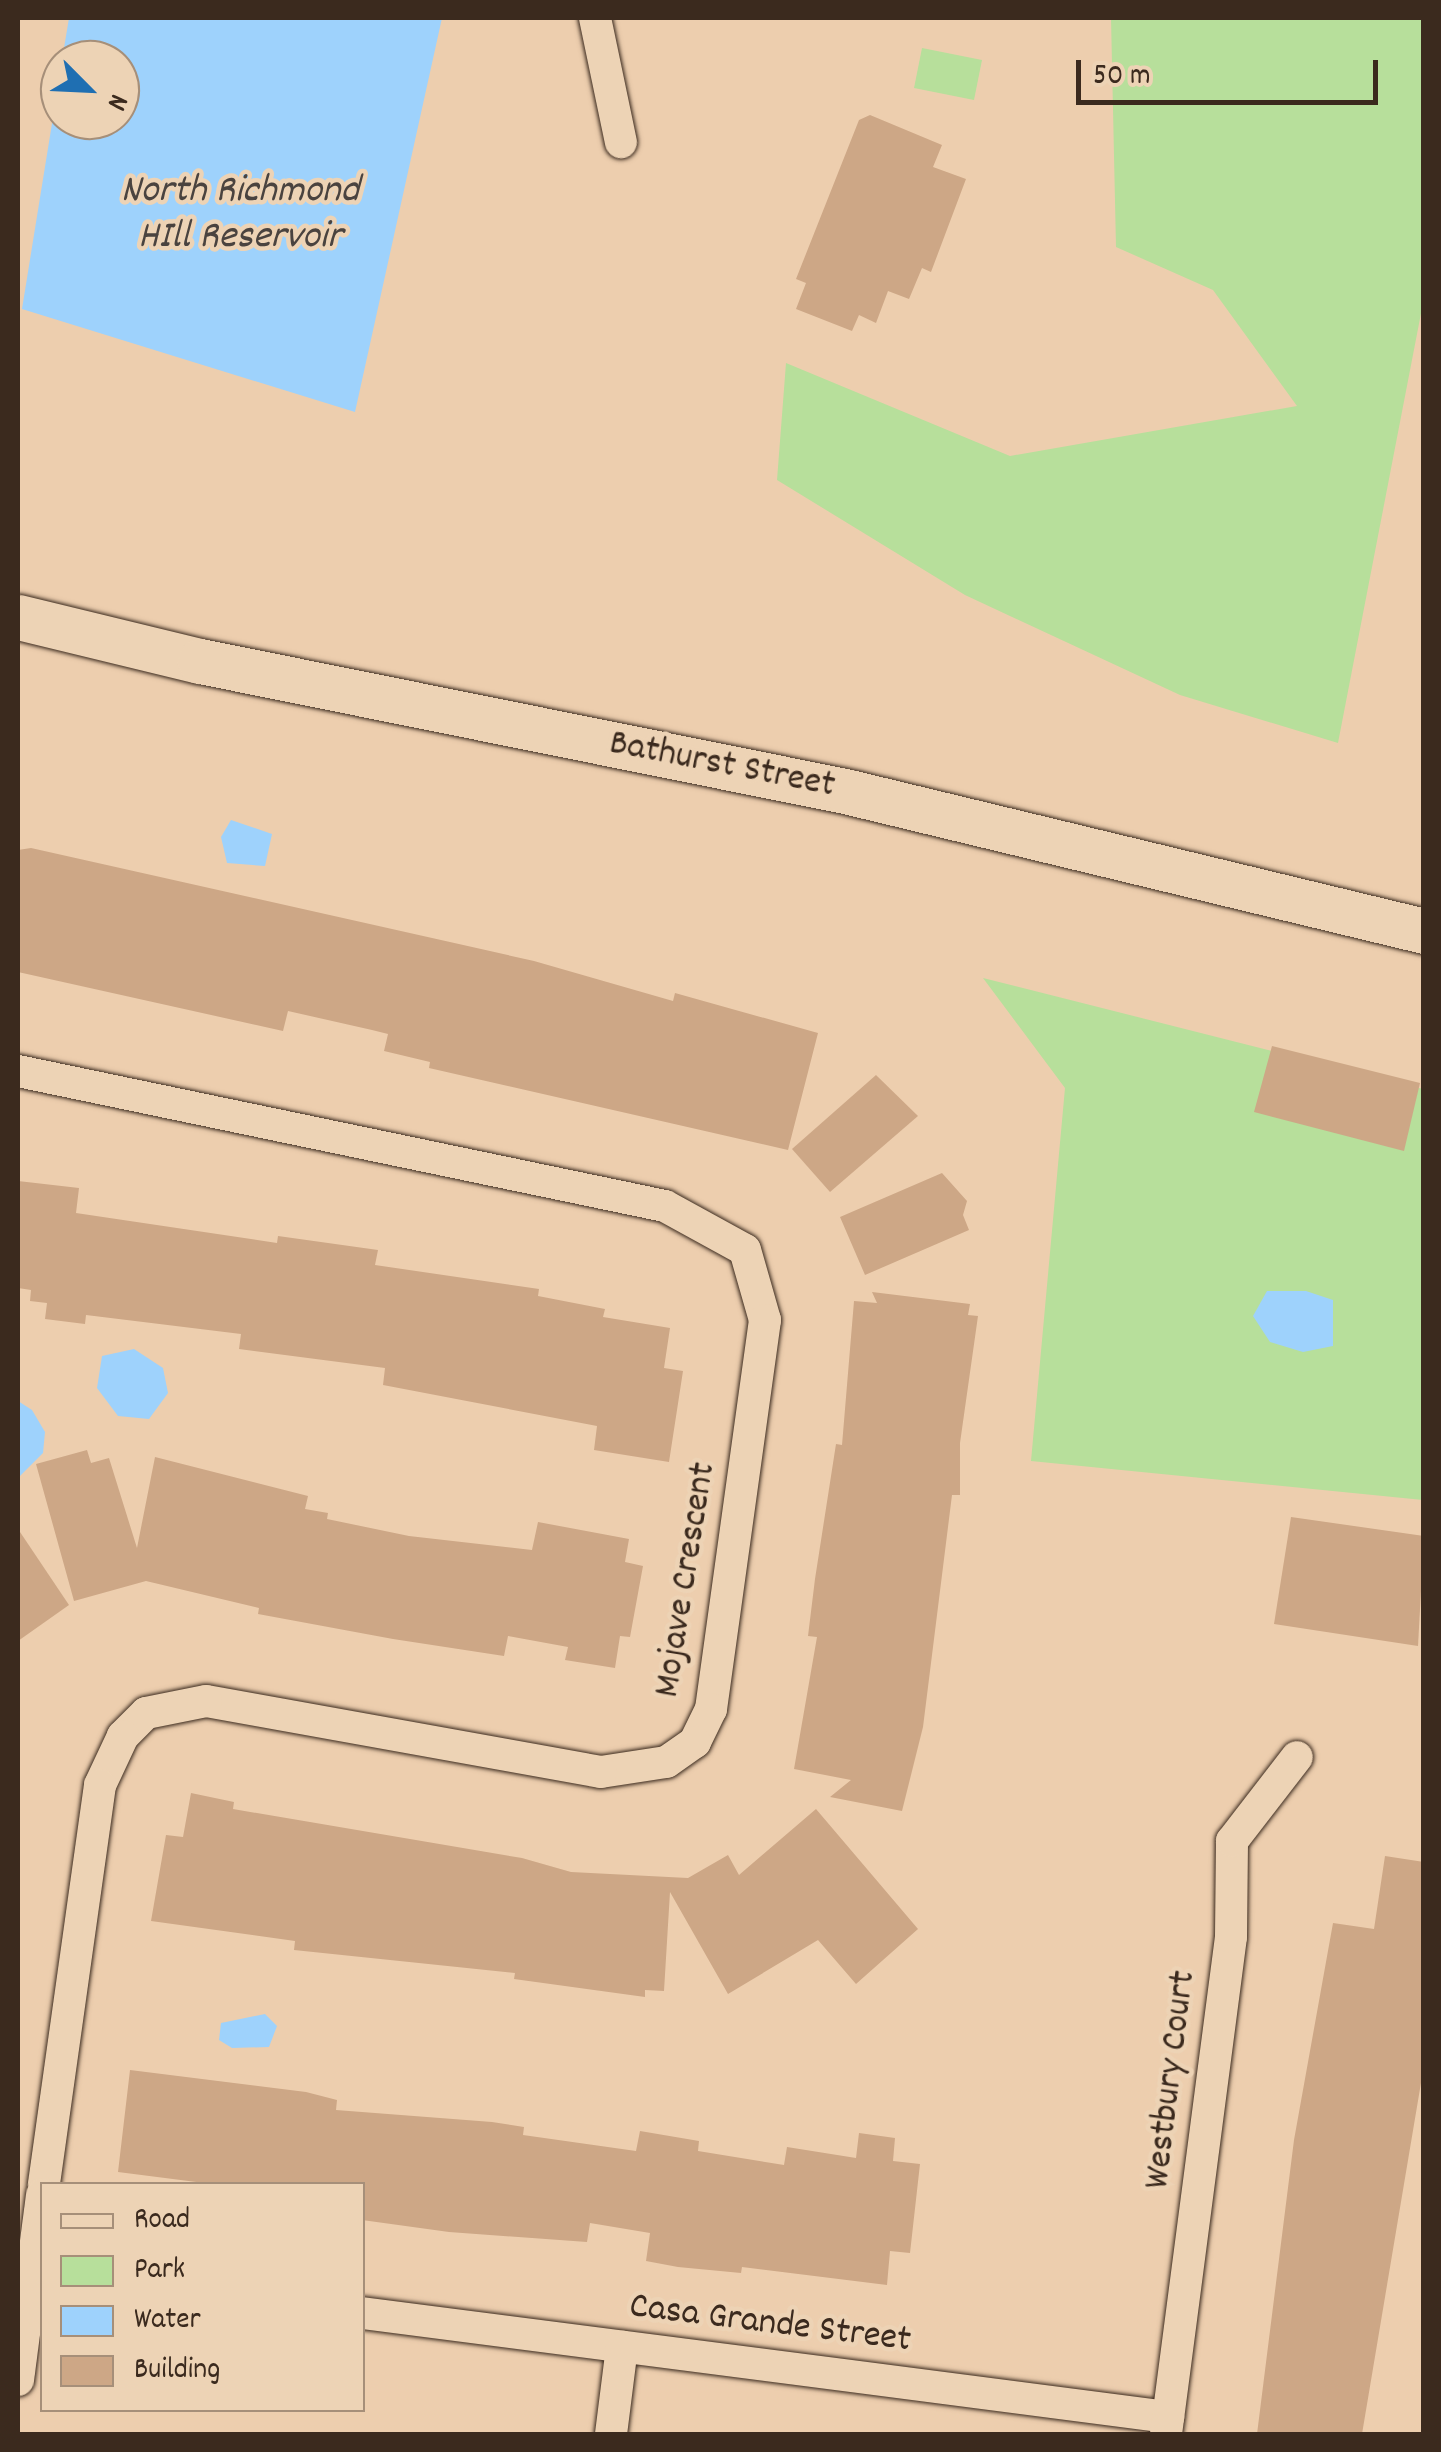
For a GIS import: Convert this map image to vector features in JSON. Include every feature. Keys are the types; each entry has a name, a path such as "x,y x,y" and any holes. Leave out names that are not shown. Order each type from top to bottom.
{"main road":[{"name":"Bathurst Street","path":"18,618 200,661 846,791 1424,931"}],"street":[{"path":"595,18 622,142"},
{"name":"Mojave Crescent","path":"18,1071 665,1206 745,1250 766,1320 711,1710 696,1742 666,1762 601,1772 206,1701 146,1713 123,1736 100,1785 44,2182"},
{"name":"Westbury Court","path":"1167,2426 1231,1937 1232,1841 1297,1757"},
{"path":"18,2380 40,2208"},
{"name":"Casa Grande Street","path":"365,2313 1167,2426"},
{"path":"610,2434 622,2348"}],"green space":[{"path":"1111,18 1423,18 1423,303 1338,743 1180,695 965,595 777,480 786,363 1010,456 1297,406 1213,290 1116,247"},
{"path":"922,48 982,60 974,100 914,88"},
{"path":"983,978 1423,1089 1423,1500 1031,1461 1065,1088"}],"water":[{"name":"North Richmond HIll Reservoir","path":"69,18 442,18 355,412 22,309 49,140 140,140 140,40 65,40"},
{"path":"231,820 272,834 265,866 227,863 221,837"},
{"path":"1267,1291 1306,1291 1333,1300 1333,1346 1303,1352 1270,1342 1253,1316"},
{"path":"134,1349 163,1368 168,1393 149,1419 118,1416 97,1388 102,1356"},
{"path":"18,1401 32,1410 45,1432 43,1453 18,1478"},
{"path":"265,2014 277,2026 269,2047 232,2048 219,2040 221,2023"}],"building":[{"path":"870,115 942,145 933,167 966,179 931,272 922,268 909,299 888,291 876,323 859,315 852,331 796,309 806,283 796,279 859,120"},
{"path":"31,848 534,961 673,1001 675,993 818,1033 788,1150 429,1068 430,1062 384,1051 388,1034 372,1030 288,1011 283,1031 18,972 18,850"},
{"path":"1272,1046 1420,1083 1404,1151 1254,1112"},
{"path":"876,1075 918,1116 830,1192 792,1149"},
{"path":"942,1173 967,1201 963,1215 969,1230 865,1275 840,1217"},
{"path":"18,1181 79,1188 76,1213 277,1243 278,1236 378,1250 375,1265 539,1289 538,1296 605,1309 603,1317 670,1328 664,1368 683,1371 669,1462 594,1450 597,1426 383,1385 385,1368 239,1349 241,1334 86,1315 85,1324 45,1319 47,1303 30,1301 31,1290 18,1288"},
{"path":"872,1292 970,1304 968,1315 978,1316 960,1443 960,1495 952,1495 923,1727 902,1811 830,1797 851,1780 794,1769 817,1637 808,1636 815,1579 836,1444 842,1445 854,1301 877,1303"},
{"path":"87,1450 91,1463 109,1458 137,1548 155,1457 308,1496 305,1509 328,1513 327,1519 409,1536 532,1550 538,1522 629,1539 625,1562 643,1566 630,1637 620,1636 615,1668 565,1660 568,1647 508,1636 504,1656 393,1639 258,1614 259,1608 146,1581 74,1601 36,1464"},
{"path":"1291,1517 1424,1536 1418,1646 1274,1624"},
{"path":"18,1529 69,1605 18,1641"},
{"path":"191,1793 234,1802 233,1809 522,1858 571,1872 688,1878 728,1855 739,1875 816,1809 918,1929 856,1984 818,1940 728,1994 670,1892 664,1991 645,1990 645,1997 514,1979 515,1973 294,1950 295,1941 151,1921 166,1835 183,1837"},
{"path":"1385,1856 1424,1862 1424,2065 1362,2434 1257,2434 1294,2140 1333,1923 1374,1929"},
{"path":"130,2070 306,2092 337,2100 336,2110 492,2122 524,2127 523,2135 636,2151 640,2131 699,2141 698,2151 784,2165 787,2147 856,2158 859,2133 895,2138 893,2161 920,2164 910,2253 890,2251 887,2285 742,2267 741,2273 646,2261 650,2233 590,2223 587,2242 449,2232 365,2220 365,2182 196,2182 118,2172"}]}
